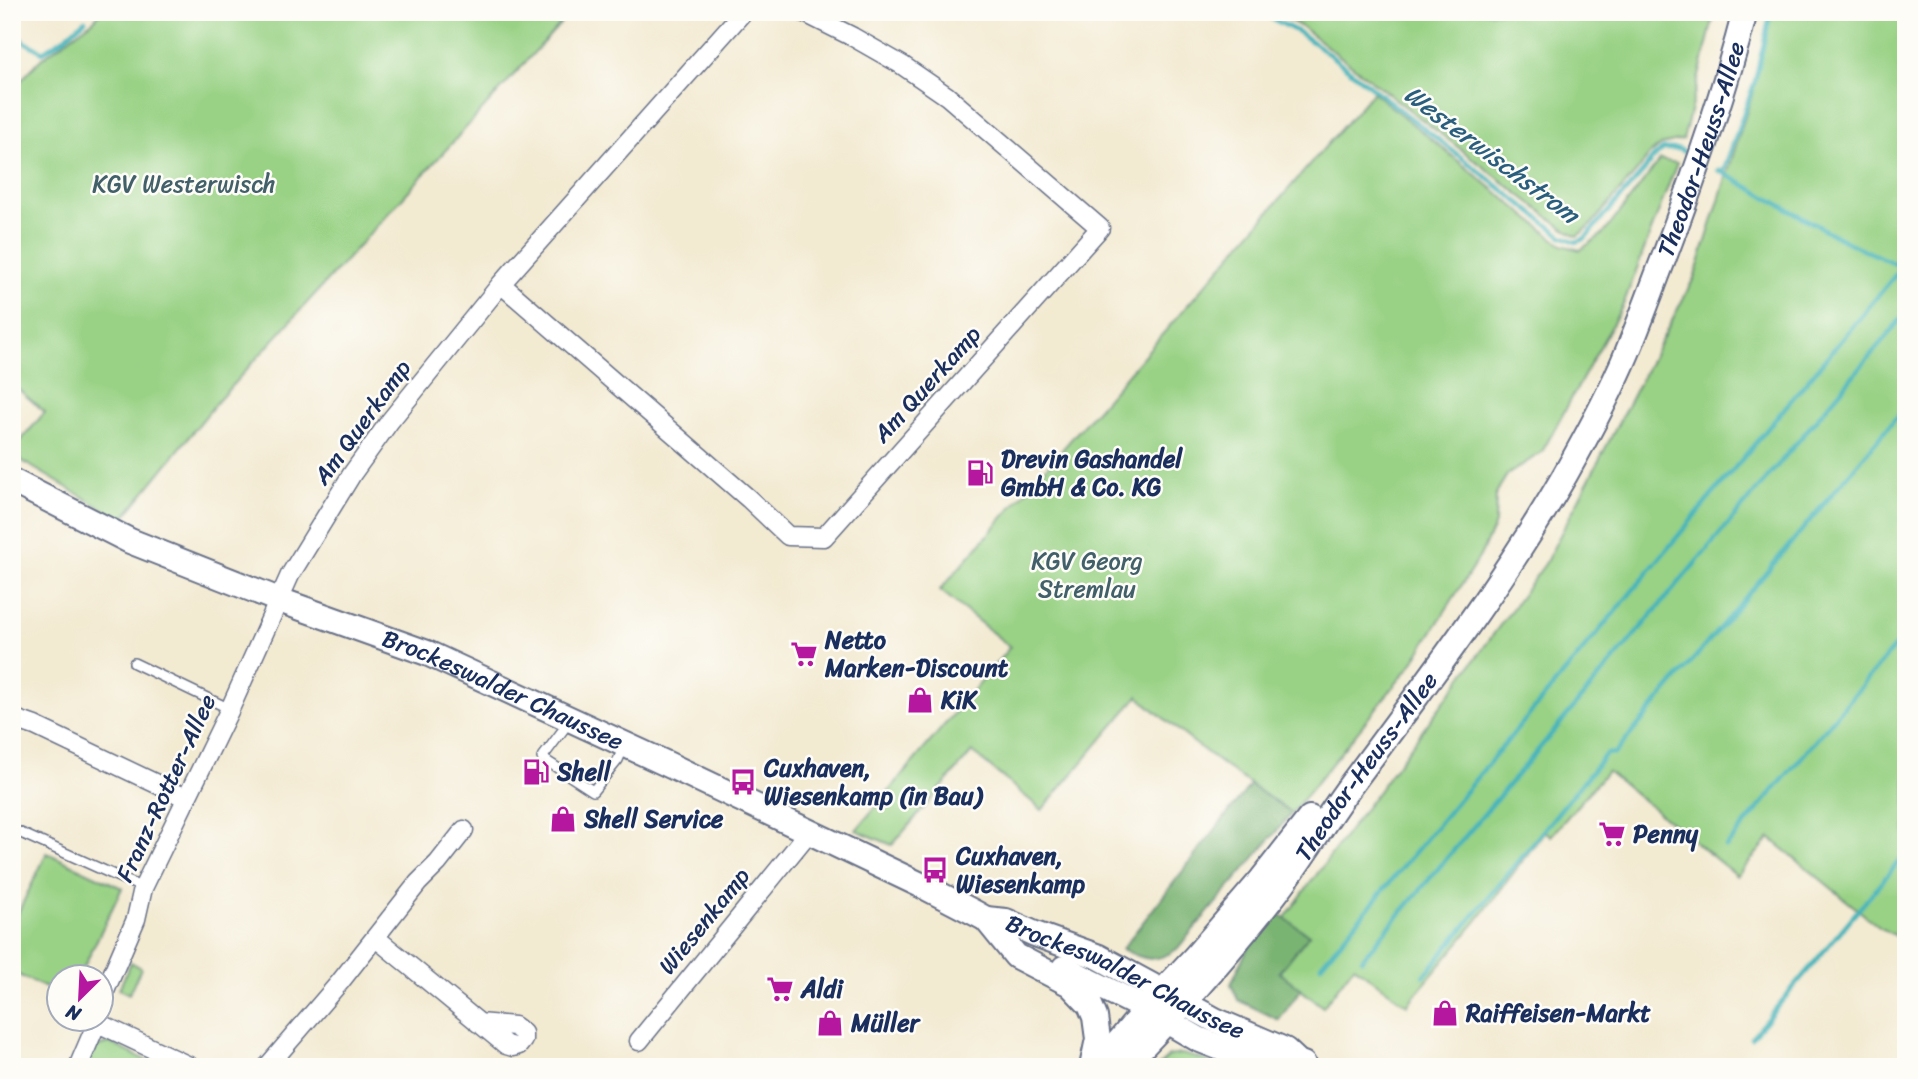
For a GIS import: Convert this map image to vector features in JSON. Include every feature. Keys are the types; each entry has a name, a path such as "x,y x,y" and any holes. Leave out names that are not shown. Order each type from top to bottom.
{"street":[{"name":"Am Querkamp","path":"279,600 317,529 390,421 501,284 743,12"},
{"name":"Am Querkamp","path":"501,284 788,536 824,537 1100,228 947,96 902,65 803,12"},
{"name":"Theodor-Heuss-Allee","path":"1165,1007 1204,980 1276,893 1331,812 1439,668 1516,554 1618,345 1653,286 1696,174 1745,12"},
{"name":"Brockeswalder Chaussee","path":"12,481 130,541 279,600 427,653 927,888 986,919 1003,939 1165,1007"},
{"name":"Theodor-Heuss-Allee","path":"1165,1007 1421,678 1539,504"},
{"name":"Franz-Rotter-Allee","path":"116,965 136,919 143,888 230,709 279,600"},
{"path":"12,718 35,726 186,798"},
{"path":"267,1067 464,830"},
{"name":"Wiesenkamp","path":"639,1041 809,832"},
{"name":"Brockeswalder Chaussee","path":"986,919 1006,921 1099,957 1165,1007 1198,1039 1236,1054 1278,1065 1298,1060"},
{"path":"376,938 478,1023"},
{"path":"1003,939 1016,956 1070,984 1090,1005 1098,1039 1092,1067"},
{"path":"1204,980 1214,1003 1222,1011 1278,1041 1298,1060"},
{"path":"1098,1067 1165,1007"},
{"path":"1124,1067 1165,1007"},
{"path":"116,1030 191,1067"},
{"path":"78,1067 92,1034"}],"lane":[{"path":"134,663 230,709"},
{"path":"570,720 542,758 593,791 618,760 625,745"},
{"path":"12,829 143,888"}],"green space":[{"name":"KGV Westerwisch","path":"101,12 571,12 217,402 122,520 12,455 12,451 45,412 12,384 12,90 40,60"},
{"path":"1274,12 1715,12 1683,140 1661,145 1648,156 1589,227 1577,236 1563,228 1302,27"},
{"path":"1771,12 1906,12 1906,942 1879,927 1770,838 1737,876 1607,771 1551,836 1545,831 1477,921 1407,1005 1354,966 1323,1007 1279,973 1308,935 1284,919 1545,564 1695,276 1752,95"},
{"name":"KGV Georg Stremlau","path":"1373,92 1562,245 1580,250 1604,233 1660,160 1677,163 1623,305 1542,452 1507,475 1496,493 1495,524 1480,556 1411,665 1292,813 1213,757 1138,696 1042,810 972,752 892,845 856,830 1010,647 940,590"},
{"path":"1250,785 1292,813 1177,949 1162,957 1149,959 1122,949"},
{"path":"47,853 122,888 85,964 46,964 46,988 12,972 12,925"},
{"path":"1276,912 1309,935 1279,972 1301,989 1279,1020 1238,1000 1231,984 1249,945"},
{"path":"131,962 141,968 129,994 119,989"},
{"path":"110,1043 160,1067 86,1067 95,1047"},
{"path":"1182,1054 1218,1067 1157,1067 1169,1056"}],"waterway":[{"name":"Westerwischstrom","path":"1259,12 1298,32 1321,48 1562,236 1576,242 1584,239 1663,149 1679,149 1686,153"},
{"path":"1723,173 1755,81 1771,12"},
{"name":"Westerwischstrom","path":"12,35 43,52 85,20"},
{"name":"Westerwischstrom","path":"1718,170 1845,241 1906,269"},
{"path":"1321,965 1902,267"},
{"path":"1362,959 1906,313"},
{"path":"1424,976 1606,754 1615,753 1906,406"},
{"path":"1726,847 1906,633"},
{"path":"1751,1038 1906,853"}],"place":[{"name":"Drevin Gashandel GmbH & Co. KG","path":"980,473"},
{"name":"Netto Marken-Discount","path":"804,654"},
{"name":"KiK","path":"920,700"},
{"name":"Shell","path":"536,772"},
{"name":"Cuxhaven, Wiesenkamp (in Bau)","path":"743,782"},
{"name":"Shell Service","path":"563,819"},
{"name":"Penny","path":"1612,834"},
{"name":"Cuxhaven, Wiesenkamp","path":"935,870"},
{"name":"Aldi","path":"780,989"},
{"name":"Raiffeisen-Markt","path":"1445,1013"},
{"name":"Müller","path":"830,1023"}]}
